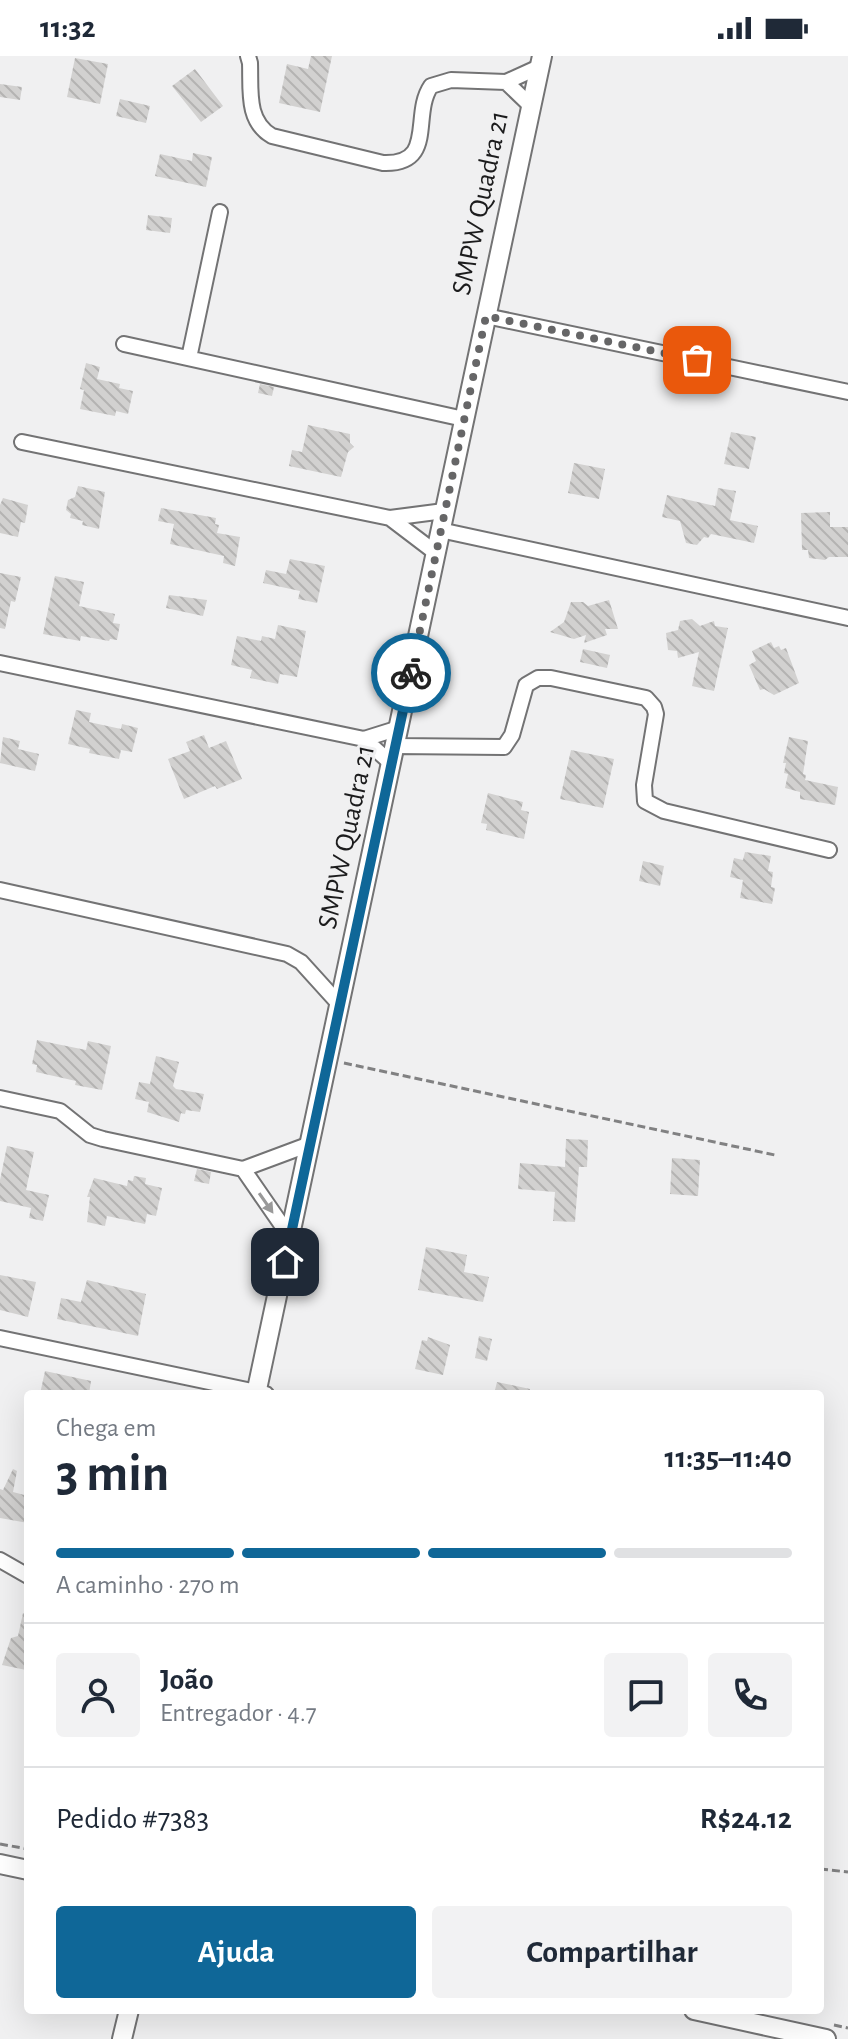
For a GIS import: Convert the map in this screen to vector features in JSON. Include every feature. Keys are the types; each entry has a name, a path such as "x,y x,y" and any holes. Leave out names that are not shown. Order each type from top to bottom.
{"street":[{"path":"248,56 252,110 262,130 272,136 383,163 402,161 411,157 416,150 425,97 431,86 451,80 506,82 540,61"},
{"name":"SMPW Quadra 21","path":"260,1390 540,61"},
{"path":"506,82 531,106"},
{"path":"189,358 220,212"},
{"path":"486,316 848,392"},
{"path":"124,344 464,419"},
{"path":"22,442 390,518 444,511"},
{"path":"390,518 436,553"},
{"path":"440,530 848,618"},
{"path":"0,663 395,746 504,747 512,735 523,692 532,680 538,678 646,698 656,714 644,785 645,801 664,811 829,850"},
{"path":"364,739 395,746"},
{"path":"0,890 287,954 301,962 340,1005"},
{"path":"0,1098 60,1111 90,1135 103,1139 243,1169 310,1144"},
{"path":"243,1169 290,1237"},
{"path":"0,1338 245,1390"},
{"path":"0,1560 24,1574"},
{"path":"0,1864 24,1869"},
{"path":"122,2039 128,2014"},
{"path":"712,2014 826,2039"}],"path":[{"path":"328,1060 775,1155"},
{"path":"0,1844 24,1848"},
{"path":"824,1869 848,1872"}],"building":[{"path":"311,56 332,56 320,112 279,103 287,64 308,69"},
{"path":"75,58 108,64 100,104 67,97"},
{"path":"195,69 223,106 201,122 172,86"},
{"path":"0,84 22,87 20,100 0,97"},
{"path":"120,99 150,106 146,123 116,116"},
{"path":"193,153 212,157 206,187 155,176 160,154 192,161"},
{"path":"148,215 172,218 170,233 146,230"},
{"path":"86,363 100,367 97,379 120,384 119,388 133,391 128,414 116,411 115,416 80,409 84,390 80,389"},
{"path":"260,384 274,387 272,396 258,393"},
{"path":"308,425 350,434 350,443 354,447 348,452 341,477 289,466 292,450 302,452"},
{"path":"731,432 756,437 749,469 724,464"},
{"path":"574,463 605,469 599,499 568,493"},
{"path":"78,486 105,492 99,529 82,525 83,521 70,518 71,514 66,510 68,500 75,497"},
{"path":"718,488 736,491 730,520 758,526 754,543 711,534 697,545 686,543 680,521 662,517 667,495 715,506"},
{"path":"3,498 28,505 25,523 21,522 18,537 0,533"},
{"path":"161,508 216,518 215,524 219,525 217,533 240,537 235,566 223,563 224,556 170,544 174,524 158,521"},
{"path":"830,512 830,527 848,527 848,557 829,557 825,560 809,558 808,550 802,550 801,513"},
{"path":"290,559 325,566 317,603 298,599 300,591 263,583 266,570 286,574"},
{"path":"0,573 21,577 15,602 11,601 5,629 0,628"},
{"path":"55,576 84,582 79,606 115,614 113,623 120,624 117,640 81,636 80,641 43,634"},
{"path":"169,595 207,600 203,616 166,608"},
{"path":"609,600 618,629 605,629 607,635 584,643 586,635 574,639 550,632 564,622 571,602 583,602 588,606"},
{"path":"692,619 700,626 714,621 715,626 728,628 714,691 692,686 699,652 678,658 677,651 668,650 666,633 678,630 680,621"},
{"path":"278,625 306,631 297,677 280,674 278,684 250,678 252,670 231,665 237,636 261,641 262,636 275,639"},
{"path":"771,642 774,648 786,648 799,683 774,695 760,690 749,665 756,661 752,651"},
{"path":"583,649 610,655 607,668 580,662"},
{"path":"76,710 91,713 89,722 121,729 122,724 138,728 132,752 121,750 119,759 89,753 90,749 68,744"},
{"path":"204,735 209,748 226,741 242,779 184,799 168,759 190,751 186,742"},
{"path":"3,737 20,741 18,749 39,754 35,771 0,763"},
{"path":"789,737 808,741 803,774 806,775 805,780 838,787 835,805 800,799 800,792 785,788 788,774 784,773 786,763 783,763"},
{"path":"571,750 614,759 603,808 560,799"},
{"path":"488,793 523,802 521,810 529,812 524,839 486,830 487,824 481,823"},
{"path":"745,852 771,856 768,871 773,872 771,887 775,888 772,904 740,898 743,880 730,877 734,858 743,860"},
{"path":"643,861 664,866 660,886 639,881"},
{"path":"37,1040 86,1050 88,1041 111,1046 102,1090 36,1072 37,1065 32,1064"},
{"path":"156,1056 179,1062 173,1086 204,1094 200,1112 186,1110 185,1114 181,1113 179,1122 147,1112 149,1102 135,1099 139,1082 150,1084"},
{"path":"566,1139 588,1140 587,1167 579,1167 575,1222 553,1221 555,1192 518,1189 520,1163 565,1167"},
{"path":"7,1146 34,1152 26,1190 49,1195 43,1221 29,1218 31,1208 0,1201 0,1180"},
{"path":"672,1158 700,1160 698,1196 670,1194"},
{"path":"197,1169 211,1172 209,1184 194,1181"},
{"path":"134,1176 146,1178 145,1184 162,1188 156,1216 147,1214 145,1224 107,1216 105,1226 87,1222 90,1197 87,1197 94,1178 127,1186 128,1180 133,1181"},
{"path":"426,1247 467,1255 464,1272 489,1277 483,1302 418,1290"},
{"path":"0,1275 36,1282 28,1317 0,1310"},
{"path":"87,1280 146,1294 138,1336 57,1319 61,1298 81,1302"},
{"path":"479,1336 492,1339 487,1361 475,1358"},
{"path":"428,1337 450,1345 443,1375 415,1369 422,1340 427,1341"},
{"path":"45,1371 91,1381 90,1390 41,1390"},
{"path":"497,1382 530,1389 530,1390 495,1390"},
{"path":"13,1469 17,1471 13,1492 24,1495 24,1522 0,1518 0,1489 3,1490"},
{"path":"24,1613 24,1670 2,1665 11,1638 18,1636"}],"way so far":[{"path":"411,673 486,316 697,360"}],"route":[{"path":"285,1262 411,673"}]}
